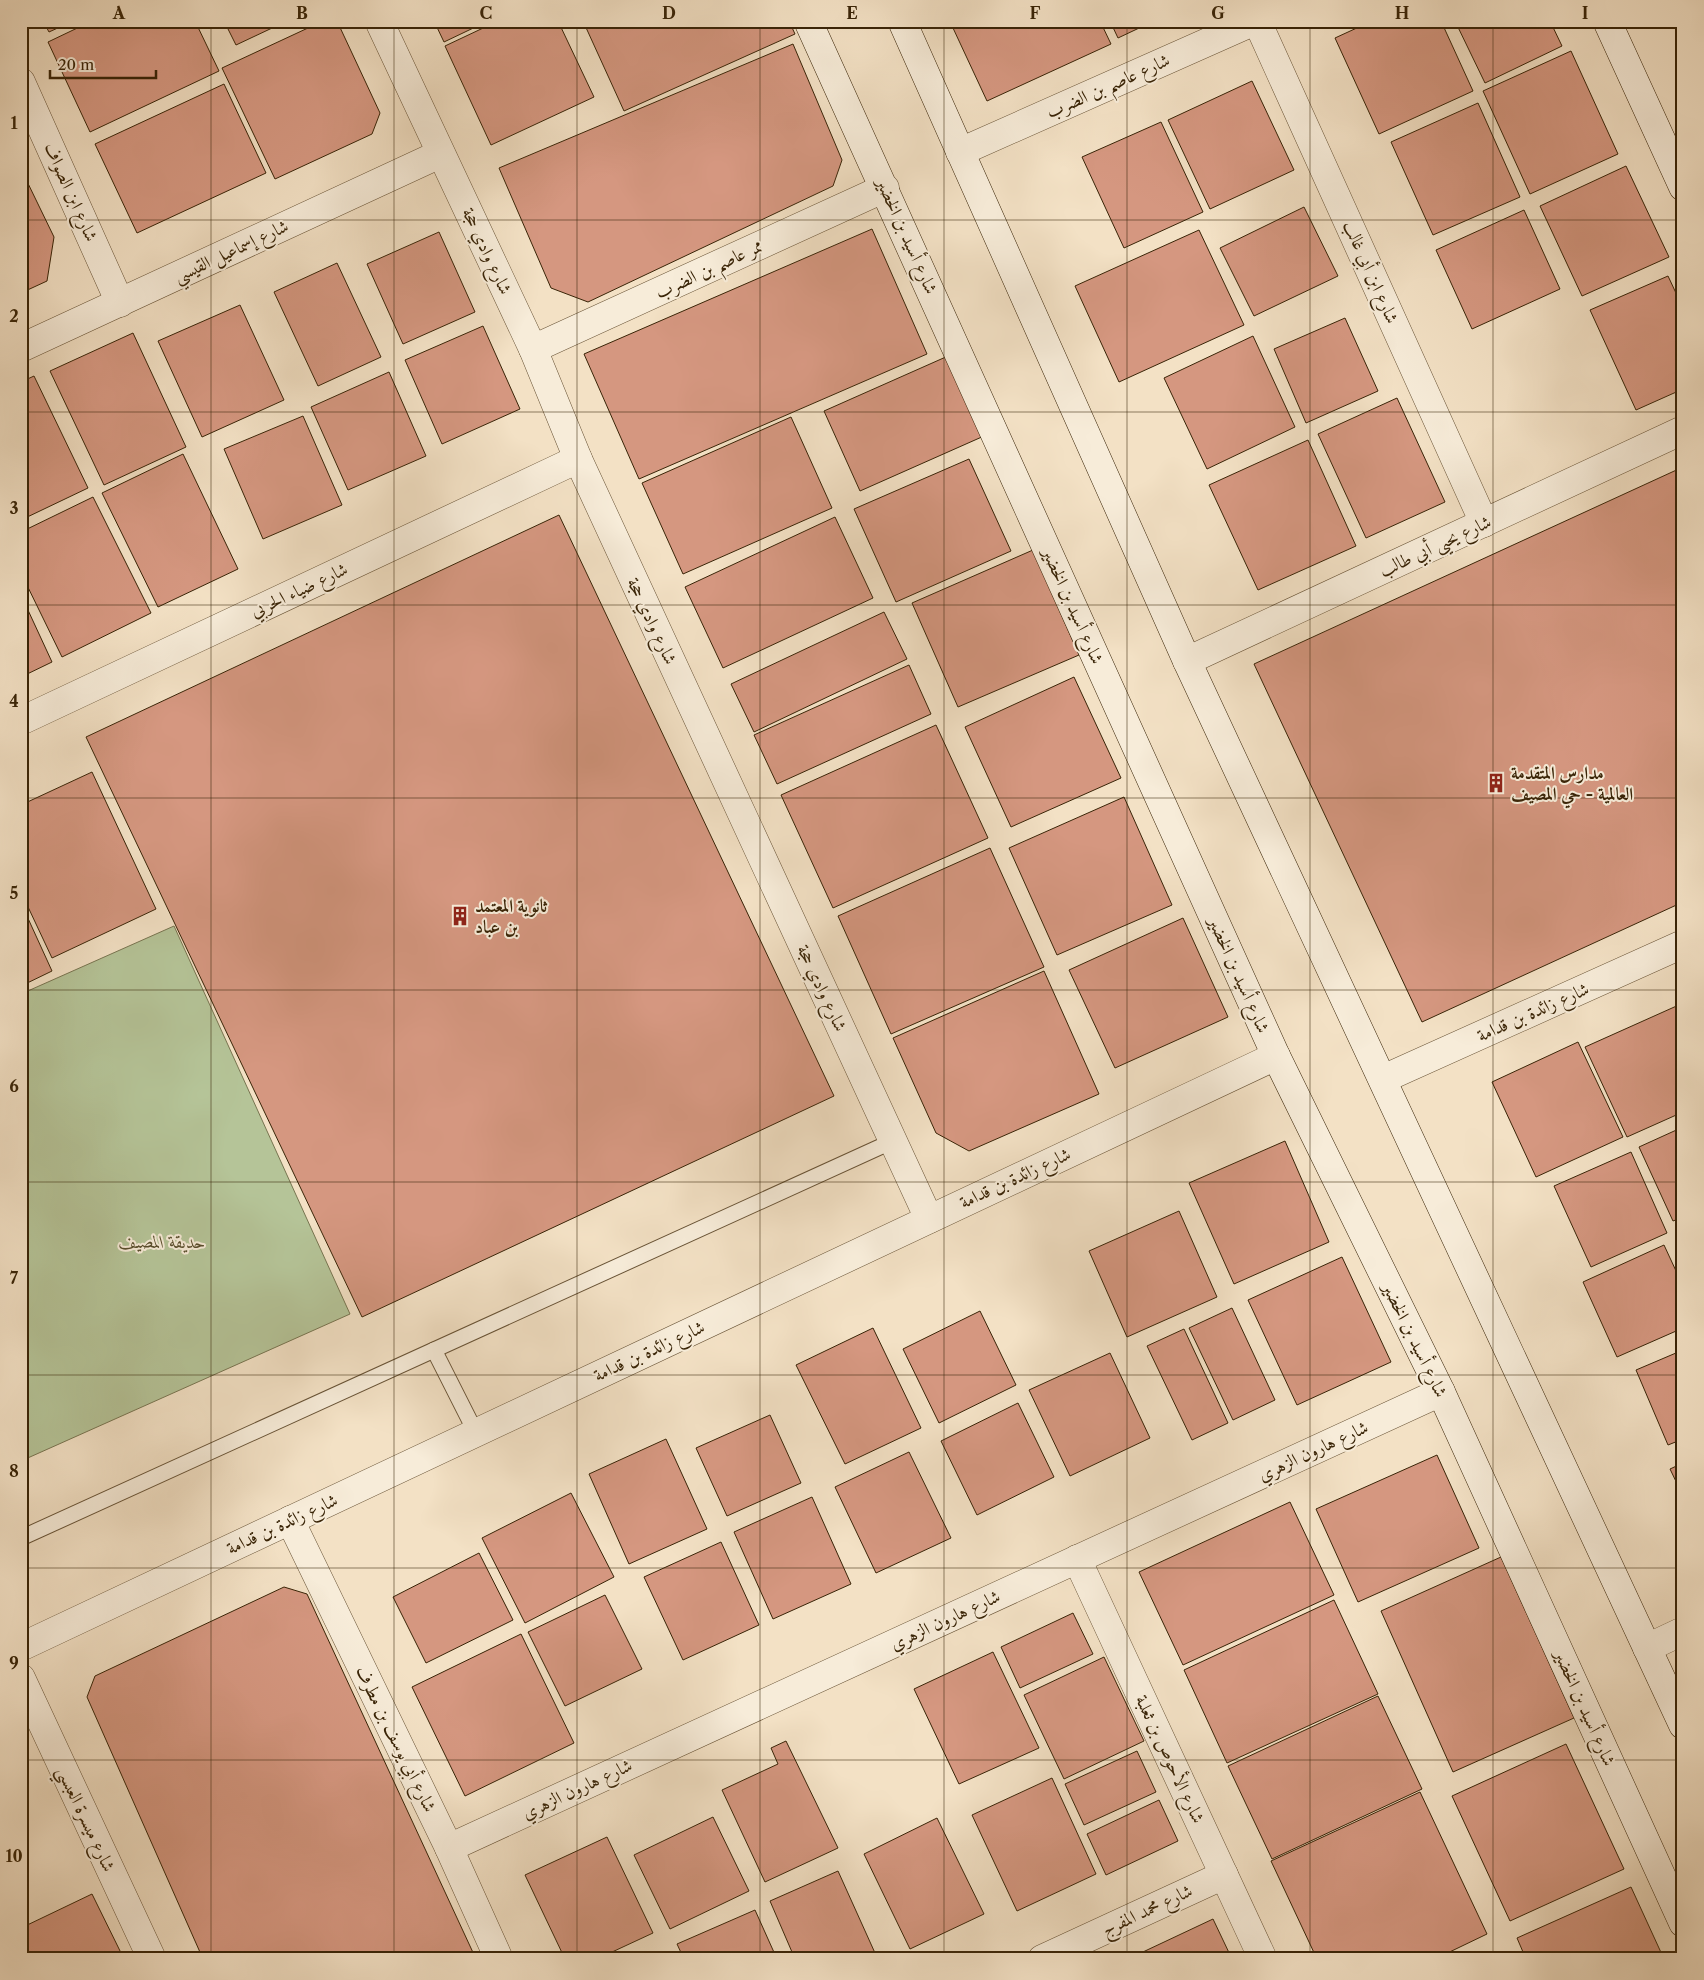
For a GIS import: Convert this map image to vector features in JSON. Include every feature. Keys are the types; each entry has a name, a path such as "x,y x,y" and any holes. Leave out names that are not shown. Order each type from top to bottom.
{"street":[{"name":"شارع وادي حجة","path":"379,21 533,349 578,459 929,1219"},
{"name":"شارع أسيد بن الخضير","path":"808,21 1276,1056 1441,1392 1683,1923"},
{"path":"902,21 1187,661 1683,1725"},
{"name":"شارع عاصم بن الضرب","path":"960,152 1256,21"},
{"name":"شارع ابن أبي غالب","path":"1256,21 1484,523"},
{"path":"1608,21 1683,187"},
{"name":"شارع ابن الصواف","path":"21,82 120,303"},
{"name":"شارع إسماعيل القيسي","path":"21,348 440,154"},
{"name":"ممر عاصم بن الضرب","path":"533,349 885,188"},
{"name":"شارع يحيى أبي طالب","path":"1187,661 1683,430"},
{"name":"شارع ضياء الحربي","path":"21,721 578,459"},
{"name":"شارع زائدة بن قدامة","path":"1383,1079 1681,949"},
{"name":"شارع زائدة بن قدامة","path":"21,1647 1276,1056"},
{"name":"شارع هارون الزهري","path":"449,1848 1441,1392"},
{"name":"شارع أبي يوسف بن مطرف","path":"290,1520 449,1848 499,1959"},
{"name":"شارع الأحوص بن ثعلبة","path":"1077,1560 1263,1959"},
{"path":"1647,1648 1683,1631"},
{"name":"شارع ميسرة العبسي","path":"21,1678 152,1959"},
{"name":"شارع محمد المفرج","path":"1042,1959 1224,1875"}],"lane":[{"path":"21,1538 893,1141"},
{"path":"434,1350 476,1433"}],"green space":[{"name":"حديقة المصيف","path":"174,926 350,1314 21,1461 21,994"}],"building":[{"path":"43,21 73,21 49,32"},
{"path":"92,21 195,21 219,71 90,132 48,42"},
{"path":"224,21 287,21 236,45"},
{"path":"323,21 337,21 380,113 372,134 275,179 222,68"},
{"path":"434,21 488,21 444,42"},
{"path":"498,21 558,21 594,97 491,145 445,46"},
{"path":"583,21 789,21 795,34 624,111"},
{"path":"968,21 1100,21 1111,44 987,101 953,28"},
{"path":"1110,21 1154,21 1118,38"},
{"path":"1372,21 1441,21 1473,91 1379,134 1335,38"},
{"path":"1455,21 1550,21 1562,46 1485,83"},
{"path":"793,44 842,160 833,186 588,302 551,288 499,168"},
{"path":"1571,51 1618,154 1530,194 1483,91"},
{"path":"1252,81 1294,170 1210,209 1168,120"},
{"path":"224,84 266,173 137,233 95,144"},
{"path":"1478,103 1520,197 1433,235 1391,142"},
{"path":"1161,122 1203,212 1124,248 1082,157"},
{"path":"1626,166 1669,257 1582,296 1540,206"},
{"path":"21,169 54,237 47,281 21,293"},
{"path":"1304,207 1338,276 1254,316 1220,248"},
{"path":"1524,210 1560,289 1472,329 1436,250"},
{"path":"872,229 927,354 639,479 584,354"},
{"path":"1199,230 1244,325 1119,382 1075,286"},
{"path":"439,232 475,312 403,344 367,264"},
{"path":"337,263 381,357 318,386 274,292"},
{"path":"1668,276 1683,308 1683,389 1636,410 1590,310"},
{"path":"240,305 284,400 202,437 158,341"},
{"path":"1345,318 1378,391 1306,423 1274,349"},
{"path":"483,326 520,409 442,444 405,360"},
{"path":"133,333 186,447 104,485 50,371"},
{"path":"1253,336 1295,427 1207,469 1164,378"},
{"path":"948,356 984,436 860,491 824,411"},
{"path":"389,372 426,456 348,490 311,407"},
{"path":"34,376 88,488 21,520 21,382"},
{"path":"1397,398 1445,502 1366,538 1318,434"},
{"path":"303,416 342,505 263,539 224,449"},
{"path":"791,417 832,508 683,574 642,483"},
{"path":"1308,440 1356,546 1258,590 1209,485"},
{"path":"183,454 238,569 158,607 102,493"},
{"path":"969,459 1011,551 896,602 854,509"},
{"name":"مدارس المتقدمة العالمية - حي المصيف","path":"1683,467 1683,902 1422,1022 1254,664"},
{"path":"93,497 151,613 62,657 21,573 21,532"},
{"name":"ثانوية المعتمد بن عباد","path":"559,515 834,1096 362,1317 86,737"},
{"path":"835,517 873,598 723,668 685,587"},
{"path":"1033,550 1079,655 958,707 912,603"},
{"path":"21,595 52,662 21,677"},
{"path":"884,612 907,659 754,732 731,684"},
{"path":"909,665 931,714 777,784 754,735"},
{"path":"1074,677 1121,778 1011,827 965,727"},
{"path":"936,725 988,838 833,908 781,795"},
{"path":"92,772 156,909 52,958 21,892 21,805"},
{"path":"1124,797 1172,905 1057,955 1009,848"},
{"path":"990,848 1044,967 891,1034 838,916"},
{"path":"21,903 52,971 21,986"},
{"path":"1183,918 1228,1017 1115,1068 1069,970"},
{"path":"1044,971 1099,1094 969,1151 936,1133 893,1038"},
{"path":"1681,1004 1683,1008 1683,1112 1627,1137 1585,1047"},
{"path":"1578,1042 1623,1137 1536,1177 1492,1082"},
{"path":"1683,1127 1683,1217 1673,1221 1639,1147"},
{"path":"1285,1141 1329,1242 1234,1284 1189,1183"},
{"path":"1631,1152 1667,1233 1591,1267 1554,1186"},
{"path":"1179,1211 1217,1297 1127,1337 1089,1251"},
{"path":"1664,1245 1683,1286 1683,1328 1617,1357 1583,1282"},
{"path":"1342,1257 1391,1362 1297,1405 1248,1300"},
{"path":"1232,1308 1275,1400 1233,1420 1189,1328"},
{"path":"980,1311 1016,1385 939,1423 903,1349"},
{"path":"873,1328 921,1428 845,1464 796,1365"},
{"path":"1184,1329 1228,1423 1192,1440 1147,1346"},
{"path":"1683,1350 1683,1439 1668,1445 1636,1370"},
{"path":"1110,1353 1150,1438 1070,1476 1029,1390"},
{"path":"1018,1403 1054,1477 977,1515 941,1441"},
{"path":"770,1415 801,1483 727,1516 696,1448"},
{"path":"666,1439 707,1529 629,1564 589,1474"},
{"path":"909,1452 951,1538 876,1573 835,1487"},
{"path":"1437,1455 1479,1548 1358,1602 1316,1509"},
{"path":"1683,1463 1683,1496 1670,1469"},
{"path":"571,1493 614,1577 525,1623 482,1538"},
{"path":"812,1497 851,1584 773,1619 734,1532"},
{"path":"1290,1502 1334,1595 1183,1665 1139,1572"},
{"path":"721,1542 759,1625 683,1660 644,1577"},
{"path":"479,1553 513,1620 426,1663 393,1597"},
{"path":"1501,1557 1574,1718 1453,1772 1381,1611"},
{"path":"284,1587 307,1594 476,1959 203,1959 87,1697 95,1676"},
{"path":"605,1595 642,1669 565,1706 528,1632"},
{"path":"1334,1600 1378,1694 1227,1763 1184,1670"},
{"path":"1073,1613 1093,1654 1020,1688 1001,1647"},
{"path":"521,1634 574,1743 465,1796 412,1687"},
{"path":"993,1652 1039,1748 959,1784 914,1689"},
{"path":"1104,1657 1144,1741 1064,1779 1024,1695"},
{"path":"1378,1696 1422,1789 1272,1859 1228,1766"},
{"path":"786,1741 838,1848 765,1882 722,1790 778,1764 771,1748"},
{"path":"1566,1744 1624,1869 1510,1921 1452,1796"},
{"path":"1137,1751 1156,1792 1084,1825 1065,1784"},
{"path":"1052,1778 1096,1874 1017,1911 972,1815"},
{"path":"1420,1792 1487,1934 1435,1959 1317,1959 1271,1861"},
{"path":"1159,1800 1178,1841 1106,1875 1087,1834"},
{"path":"713,1817 749,1891 670,1929 634,1855"},
{"path":"937,1818 984,1914 910,1949 864,1854"},
{"path":"607,1837 653,1933 597,1959 565,1959 525,1875"},
{"path":"838,1871 875,1953 863,1959 795,1959 770,1901"},
{"path":"1631,1887 1664,1959 1526,1959 1517,1938"},
{"path":"92,1894 124,1959 21,1959 21,1928"},
{"path":"755,1910 777,1959 684,1959 677,1944"},
{"path":"1213,1919 1232,1959 1128,1959"},
{"path":"667,1952 670,1959 651,1959"}],"place":[{"name":"مدارس المتقدمة العالمية - حي المصيف","path":"1496,783"},
{"name":"ثانوية المعتمد بن عباد","path":"460,916"}]}
